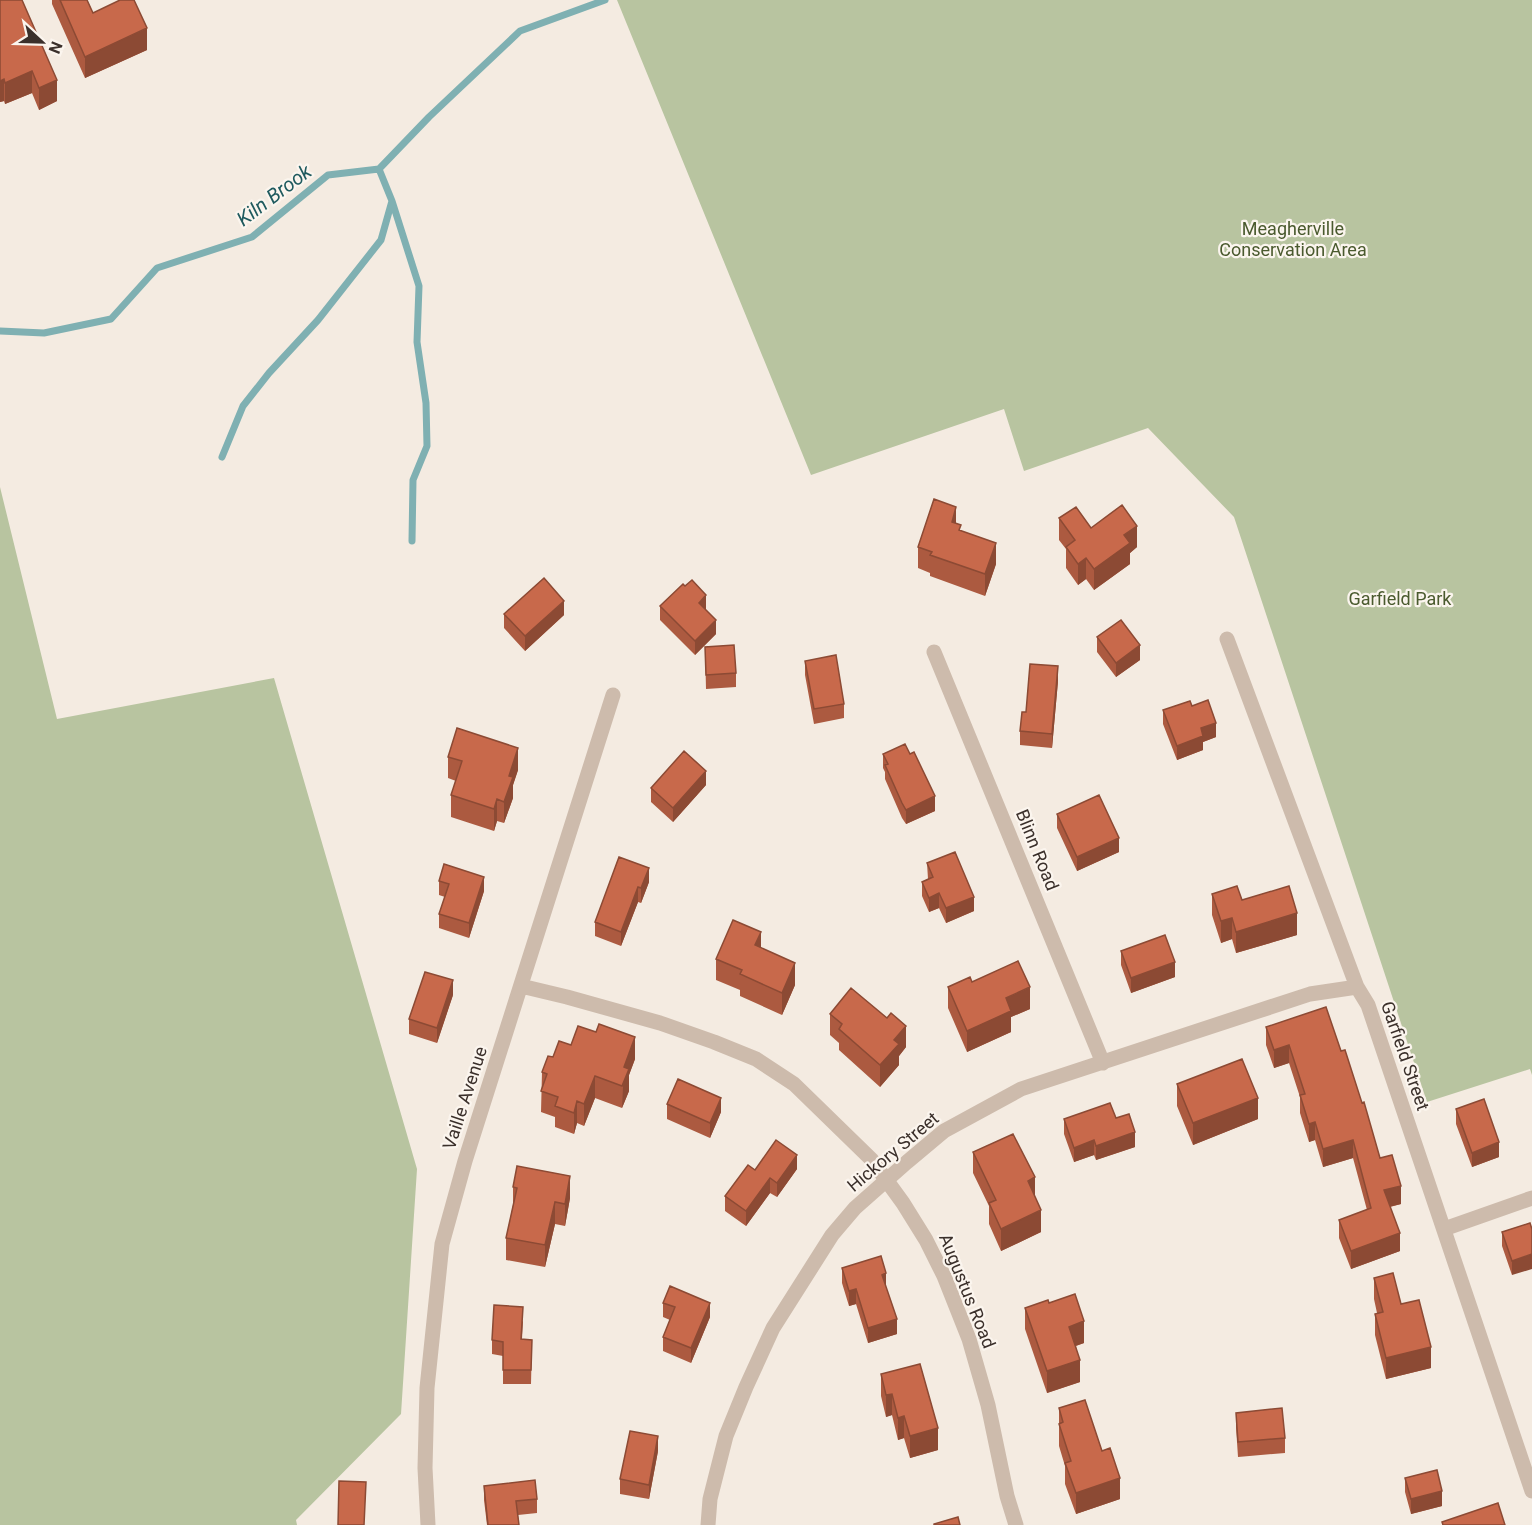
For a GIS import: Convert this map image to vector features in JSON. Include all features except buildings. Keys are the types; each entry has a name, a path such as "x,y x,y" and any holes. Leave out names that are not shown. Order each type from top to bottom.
{"street":[{"name":"Garfield Street","path":"1227,639 1357,987 1368,1005 1530,1482"},
{"name":"Blinn Road","path":"934,652 1103,1063"},
{"name":"Vaille Avenue","path":"428,1525 425,1468 428,1388 442,1244 465,1161 613,695"},
{"name":"Augustus Road","path":"521,986 660,1023 756,1059 794,1084 871,1159 926,1240 944,1276 969,1339 988,1405 1007,1496 1016,1525"},
{"name":"Hickory Street","path":"708,1525 710,1499 726,1436 773,1328 831,1235 855,1208 944,1131 1021,1089 1310,994 1357,987"},
{"path":"1444,1229 1532,1198"}],"green space":[{"name":"Meagherville Conservation Area","path":"617,0 1532,0 1532,1075 1530,1069 1427,1102 1234,517 1148,428 1024,471 1004,409 811,475"},
{"path":"0,487 57,719 274,678 417,1169 401,1414 296,1520 297,1525 0,1525"}],"waterway":[{"name":"Kiln Brook","path":"0,331 44,333 111,319 157,268 252,237 328,175 379,169 429,117 520,31 605,0"},
{"path":"222,457 243,406 269,373 318,320 381,240 392,201 379,169"},
{"path":"392,201 419,286 417,342 426,403 427,446 413,480 412,541"}],"park label":[{"name":"Garfield Park","path":"1400,599"}]}
